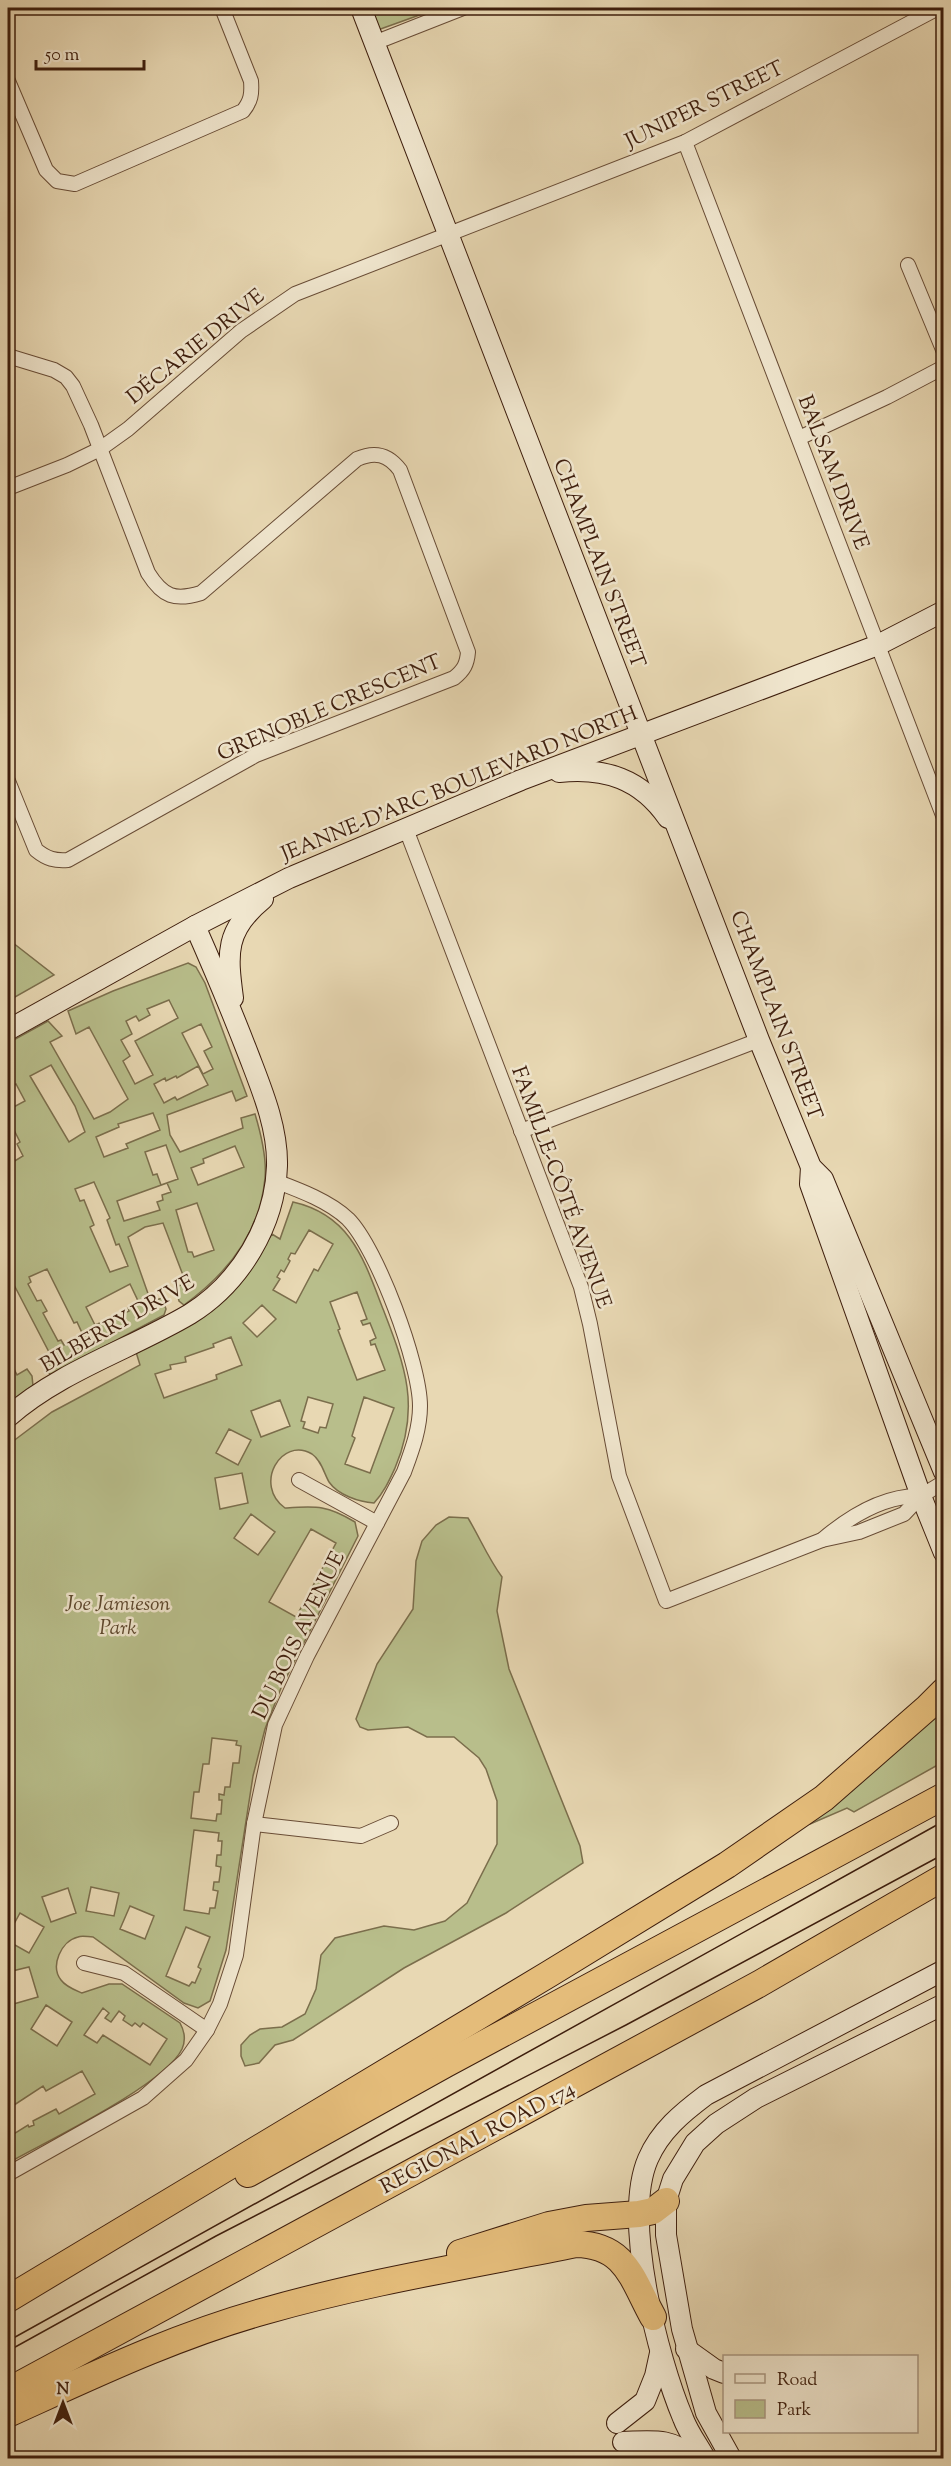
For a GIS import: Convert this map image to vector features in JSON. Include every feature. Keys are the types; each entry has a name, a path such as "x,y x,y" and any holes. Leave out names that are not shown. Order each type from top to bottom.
{"highway":[{"path":"8,2299 559,1969 727,1865 824,1798 944,1691"},
{"path":"446,2064 523,2015 944,1785"},
{"path":"8,2308 446,2064 944,1796"},
{"name":"REGIONAL ROAD 174","path":"8,2391 759,1984 944,1877"},
{"path":"337,2293 549,2225 586,2218 639,2214 653,2211 666,2201"},
{"path":"8,2414 116,2364 200,2331 265,2311 337,2293 576,2244 588,2244 613,2253 628,2268 653,2317"}],"main road":[{"name":"CHAMPLAIN STREET","path":"361,8 759,1040 811,1167 823,1179 944,1472"},
{"name":"JEANNE-D'ARC BOULEVARD NORTH","path":"8,1030 195,926 289,878 521,780 878,645 944,611"},
{"path":"521,780 577,770 614,776 635,784 657,801 683,840"},
{"path":"238,1026 229,958 234,930 246,914 289,878"},
{"name":"BILBERRY DRIVE","path":"8,1417 67,1378 180,1319 206,1302 231,1279 250,1252 264,1224 277,1166 270,1118 238,1026 195,926"},
{"name":"CHAMPLAIN STREET","path":"811,1167 810,1184 921,1496 944,1553"},
{"path":"705,2458 683,2420 660,2353 653,2317 641,2249 639,2214 642,2179 648,2160 668,2127 685,2110 706,2095 944,1970"},
{"path":"731,2458 706,2413 686,2349 667,2242 666,2201 673,2179 695,2143 716,2124 756,2098 944,2004"},
{"path":"686,2349 714,2369 723,2373"},
{"path":"660,2353 655,2376 645,2401 620,2432 681,2447 694,2458"},
{"path":"732,2433 736,2458"}],"street":[{"path":"8,81 46,170 57,181 75,184 243,111 250,103 252,92 250,81 222,8"},
{"path":"374,43 463,8"},
{"name":"JUNIPER STREET","path":"447,235 685,142 938,8"},
{"name":"BALSAM DRIVE","path":"685,142 944,818"},
{"name":"DÉCARIE DRIVE","path":"8,488 67,465 100,449 128,429 241,331 294,294 447,235"},
{"path":"908,265 944,352"},
{"name":"GRENOBLE CRESCENT","path":"8,356 43,365 66,377 79,396 148,573 156,586 169,595 186,598 201,593 357,459 367,454 379,454 392,459 400,470 466,641 468,652 468,663 454,678 256,755 68,860 56,861 36,850 8,781"},
{"path":"798,438 944,368"},
{"name":"FAMILLE-CÔTÉ AVENUE","path":"406,829 580,1287 590,1324 619,1476 666,1601 822,1540 850,1518 897,1497 921,1496"},
{"path":"521,1131 759,1040"},
{"name":"DU BOIS AVENUE","path":"8,2175 143,2098 186,2060 207,2030 220,2004 236,1955 254,1824 275,1725 307,1656 404,1472 416,1440 420,1406 412,1358 373,1255 347,1218 299,1190 275,1181"},
{"path":"299,1480 377,1523"},
{"path":"921,1496 944,1482"},
{"path":"254,1824 361,1836 391,1823"},
{"path":"84,1963 124,1973 207,2030"}],"green space":[{"path":"366,8 439,8 375,31"},
{"path":"8,939 54,975 8,1001"},
{"path":"188,963 196,967 205,983 247,1096 236,1101 232,1091 167,1115 170,1135 180,1152 243,1128 241,1118 255,1114 265,1162 262,1198 249,1234 239,1250 214,1280 184,1305 179,1301 176,1287 186,1283 163,1223 145,1227 128,1237 151,1302 162,1298 166,1309 164,1315 51,1375 45,1369 42,1361 51,1356 13,1283 8,1286 8,1210 12,1207 8,1199 8,1165 23,1156 17,1144 20,1142 8,1118 8,1110 25,1101 16,1084 8,1088 8,1043 48,1021 62,1036 50,1042 94,1119 110,1112 128,1099 89,1027 76,1034 68,1011 113,991","holes":["169,1000 178,1018 135,1041 153,1075 135,1084 123,1061 130,1056 121,1040 132,1034 126,1021 136,1016 139,1021 150,1015 147,1009","201,1024 212,1047 204,1051 213,1069 203,1074 182,1033","51,1065 75,1106 85,1132 69,1142 30,1076","198,1066 208,1085 177,1100 175,1097 164,1103 154,1084 165,1078 166,1081 176,1076 177,1078","153,1113 160,1130 126,1144 128,1148 104,1157 96,1137 119,1127 118,1124","166,1145 178,1179 161,1185 157,1174 153,1175 145,1152","235,1146 244,1167 198,1185 191,1168 204,1163 203,1159","94,1182 110,1218 107,1220 116,1245 119,1244 128,1266 110,1272 90,1227 94,1225 84,1200 80,1201 75,1189","167,1183 171,1192 162,1195 163,1200 157,1202 160,1210 124,1221 117,1201","197,1203 214,1250 194,1257 192,1252 188,1252 176,1210","47,1269 74,1323 77,1322 83,1335 64,1345 61,1340 58,1341 43,1313 47,1311 41,1300 37,1301 28,1284 31,1282 29,1277","130,1284 139,1303 128,1308 129,1311 95,1325 86,1307"]},
{"name":"Joe Jamieson Park","path":"293,1202 313,1208 329,1217 353,1242 369,1273 403,1368 408,1406 403,1446 388,1482 374,1503 356,1499 338,1491 329,1482 320,1463 312,1454 301,1450 290,1452 281,1457 275,1466 271,1476 271,1487 276,1498 285,1508 314,1507 337,1512 355,1522 358,1536 281,1688 265,1729 253,1776 226,1950 210,2001 198,2008 184,2003 93,1937 80,1936 67,1943 57,1961 58,1974 65,1985 82,1993 109,1984 122,1984 180,2023 184,2036 183,2046 171,2063 153,2079 102,2112 8,2163 8,2135 9,2137 28,2125 29,2127 34,2125 33,2121 56,2109 59,2114 95,2094 82,2071 46,2091 43,2086 8,2109 8,1998 10,2005 38,1997 29,1967 8,1972 8,1941 29,1953 44,1927 20,1913 8,1935 8,1445 52,1412 140,1365 136,1352 250,1269 272,1234 280,1239","holes":["309,1230 333,1244 318,1271 314,1269 296,1303 273,1290 280,1279 277,1277 281,1270 284,1272 290,1261 288,1259 291,1253 295,1254","357,1292 367,1319 361,1321 363,1325 370,1323 376,1338 370,1341 371,1345 375,1344 385,1370 357,1380 330,1302","262,1305 276,1319 257,1337 243,1323","231,1337 242,1365 216,1375 217,1379 164,1398 155,1374 171,1369 170,1365 186,1362 185,1357 214,1347 213,1344","308,1397 333,1404 326,1428 320,1427 318,1433 303,1428 305,1422 301,1421","364,1397 394,1408 370,1473 345,1464 355,1438 352,1436","280,1400 290,1426 261,1437 251,1411","229,1429 251,1440 238,1465 216,1453","242,1473 248,1503 220,1509 215,1478","251,1514 275,1532 258,1555 234,1538","311,1529 336,1543 296,1617 269,1602","212,1738 237,1741 236,1745 241,1746 239,1763 233,1763 230,1787 225,1787 224,1795 219,1794 219,1800 222,1800 221,1814 217,1814 216,1821 191,1818 194,1792 199,1792 203,1764 209,1764","194,1830 219,1833 218,1841 222,1841 221,1855 217,1855 216,1866 221,1867 219,1882 214,1882 213,1890 218,1891 215,1908 210,1908 209,1914 184,1910","91,1887 119,1893 114,1916 86,1911","68,1888 76,1913 51,1922 42,1897","130,1906 154,1916 145,1939 120,1929","186,1927 210,1937 198,1967 201,1969 195,1983 192,1982 189,1986 166,1976","46,2005 72,2022 57,2046 31,2029","103,2008 109,2013 105,2018 111,2022 119,2011 125,2016 123,2020 132,2026 135,2023 140,2027 143,2023 167,2039 150,2065 103,2035 97,2043 84,2035"]},
{"path":"8,1356 17,1375 27,1369 32,1376 33,1386 8,1404"},
{"path":"449,1517 468,1518 502,1577 497,1611 509,1669 580,1846 583,1863 506,1913 404,1968 293,2040 275,2045 259,2063 245,2066 241,2056 241,2045 250,2035 260,2029 282,2027 305,2014 316,1989 321,1955 335,1938 384,1926 414,1930 445,1921 467,1903 497,1844 497,1801 486,1769 479,1758 454,1737 427,1737 408,1727 368,1730 360,1727 356,1719 377,1664 413,1609 416,1561 422,1541 436,1525"},
{"path":"943,1699 943,1762 854,1812 847,1808 810,1824 807,1820"}],"tram line":[{"path":"8,2341 944,1821"},
{"path":"8,2351 216,2236 626,2025 944,1854"}]}
